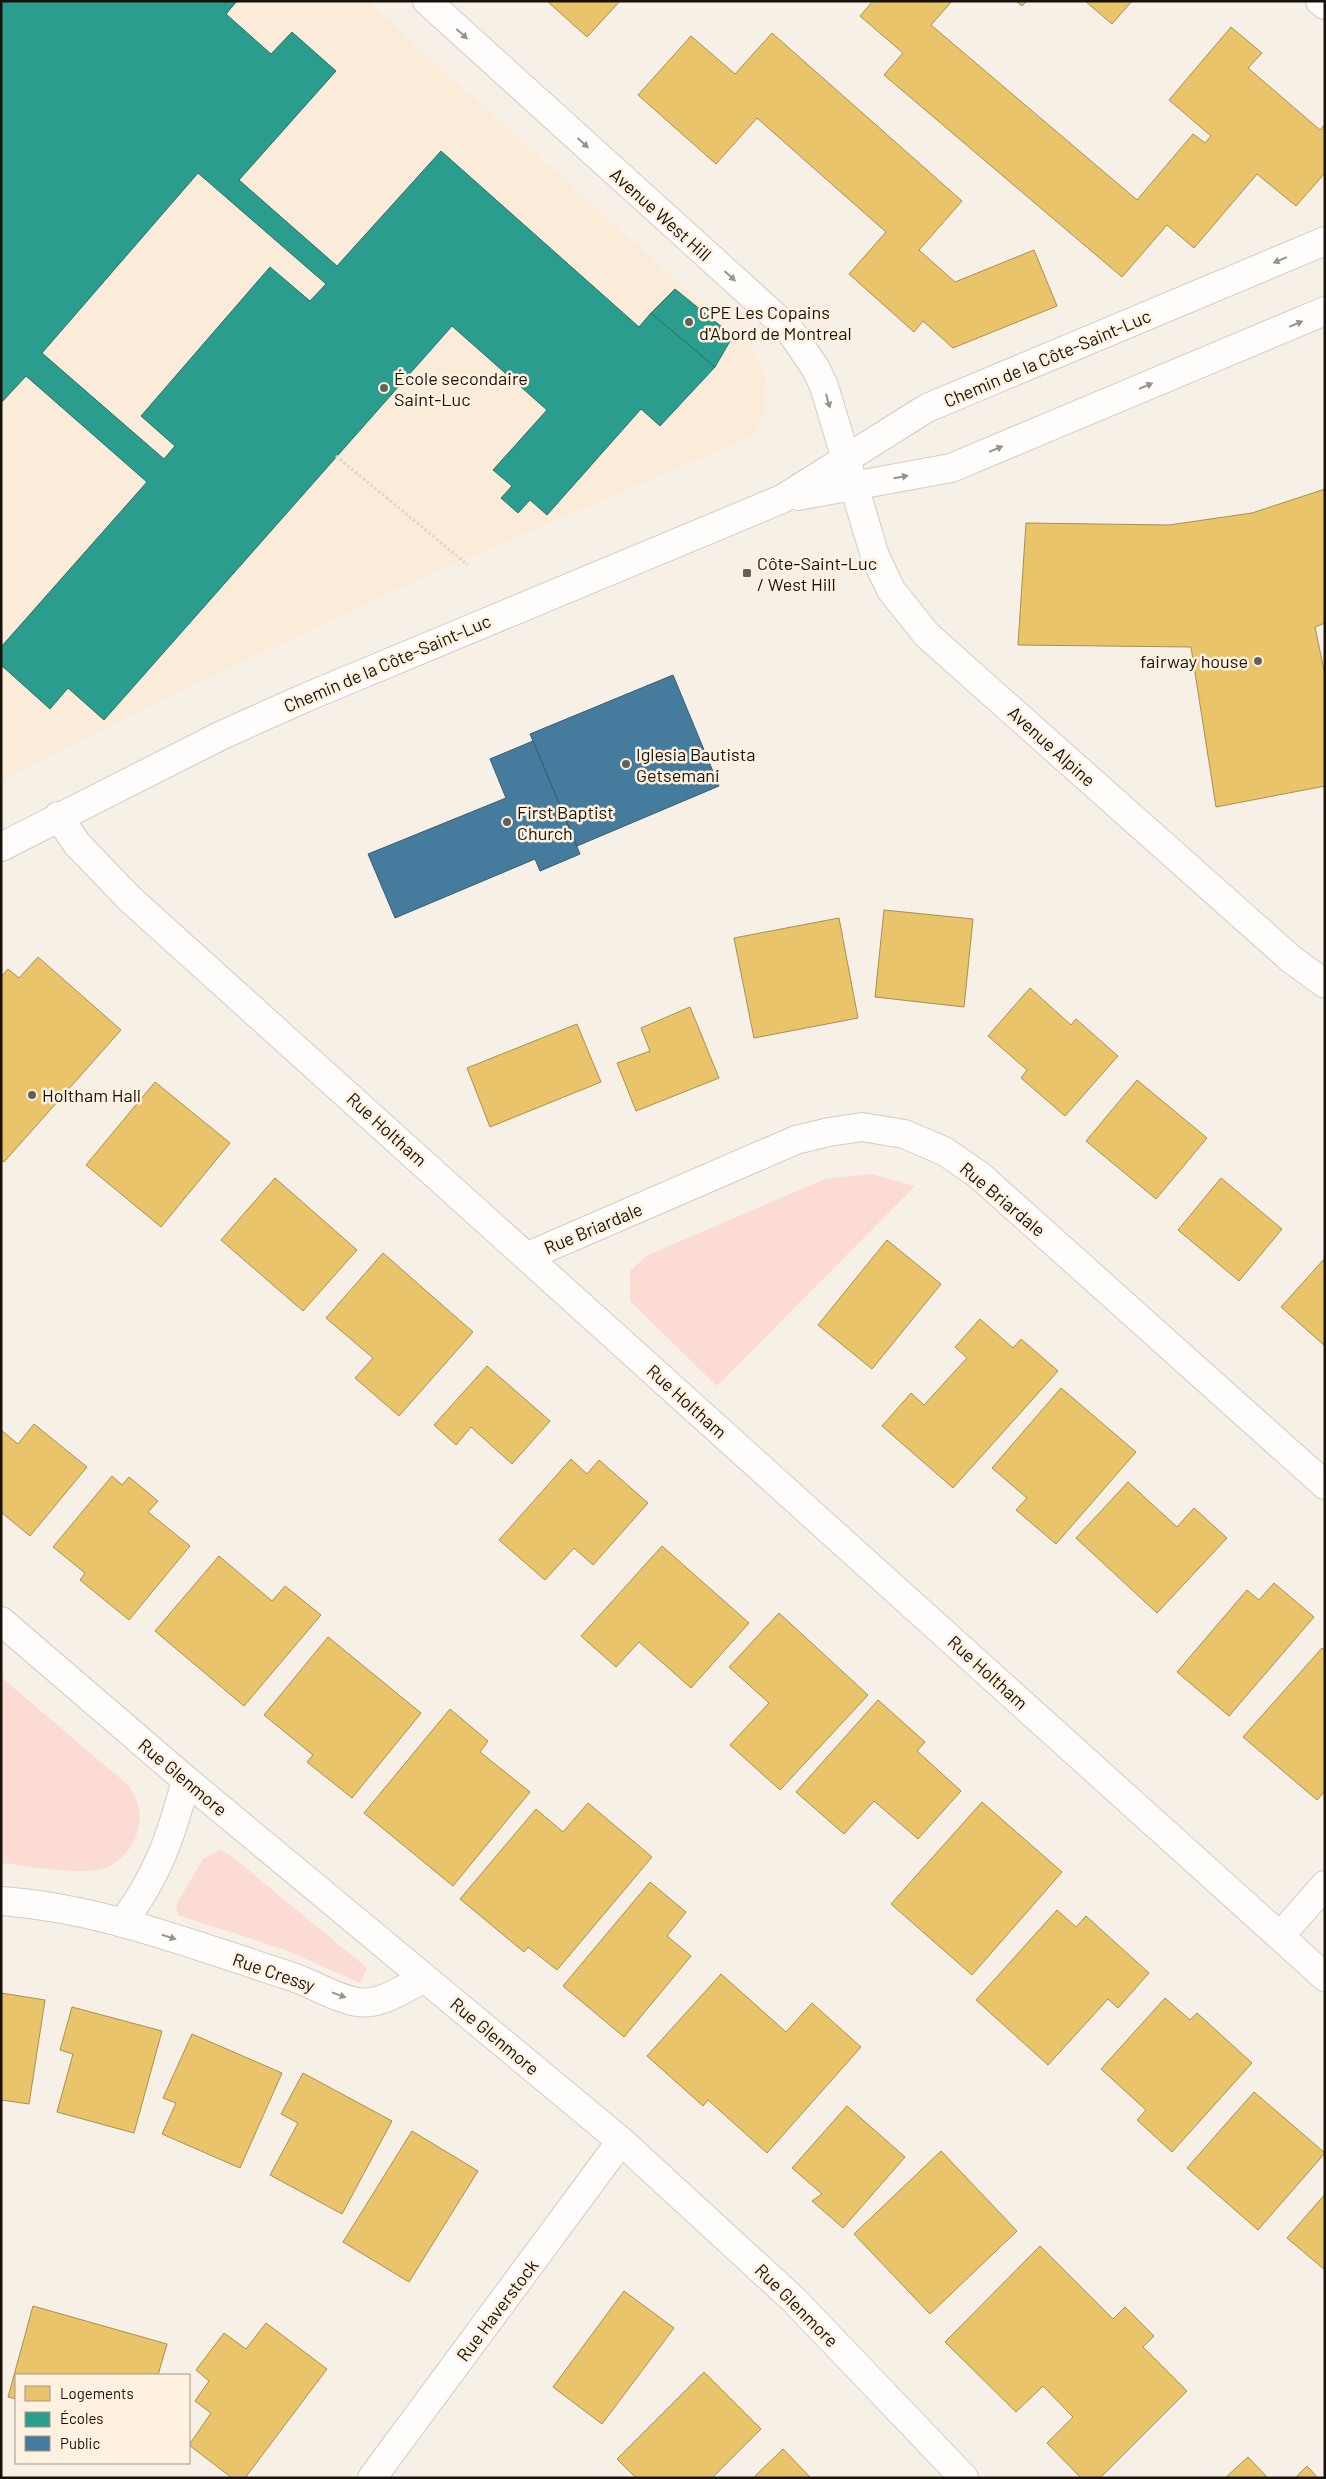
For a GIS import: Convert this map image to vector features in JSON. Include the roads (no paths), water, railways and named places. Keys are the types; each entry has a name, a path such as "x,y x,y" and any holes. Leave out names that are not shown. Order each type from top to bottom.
{"street":[{"name":"Avenue West Hill","path":"427,1 789,329 816,369 845,460"},
{"path":"1320,1 1325,5"},
{"name":"Chemin de la Côte-Saint-Luc","path":"1,847 58,816 222,735 307,697 782,499 934,405 1325,241"},
{"name":"Chemin de la Côte-Saint-Luc","path":"782,499 951,468 1325,312"},
{"name":"Avenue Alpine","path":"845,460 883,575 899,602 927,635 1291,959 1325,984"},
{"name":"Rue Holtham","path":"58,816 77,844 131,900 528,1256 1325,1977"},
{"name":"Rue Briardale","path":"528,1256 796,1140 862,1127 904,1134 944,1151 979,1174 1325,1485"},
{"name":"Rue Glenmore","path":"1,1621 186,1780 621,2141 794,2300 964,2478"},
{"path":"122,1923 139,1901 173,1830 186,1780"},
{"path":"1280,1936 1325,1885"},
{"name":"Rue Cressy","path":"1,1901 86,1913 122,1923 293,1977 358,2002 379,2000 424,1978"},
{"name":"Rue Haverstock","path":"372,2478 621,2141"}],"place":[{"name":"CPE Les Copains d'Abord de Montreal","path":"689,322"},
{"name":"École secondaire Saint-Luc","path":"384,388"},
{"name":"Côte-Saint-Luc / West Hill","path":"747,573"},
{"name":"fairway house","path":"1258,661"},
{"name":"Iglesia Bautista Getsemani","path":"626,764"},
{"name":"First Baptist Church","path":"507,822"},
{"name":"Holtham Hall","path":"32,1095"}]}
